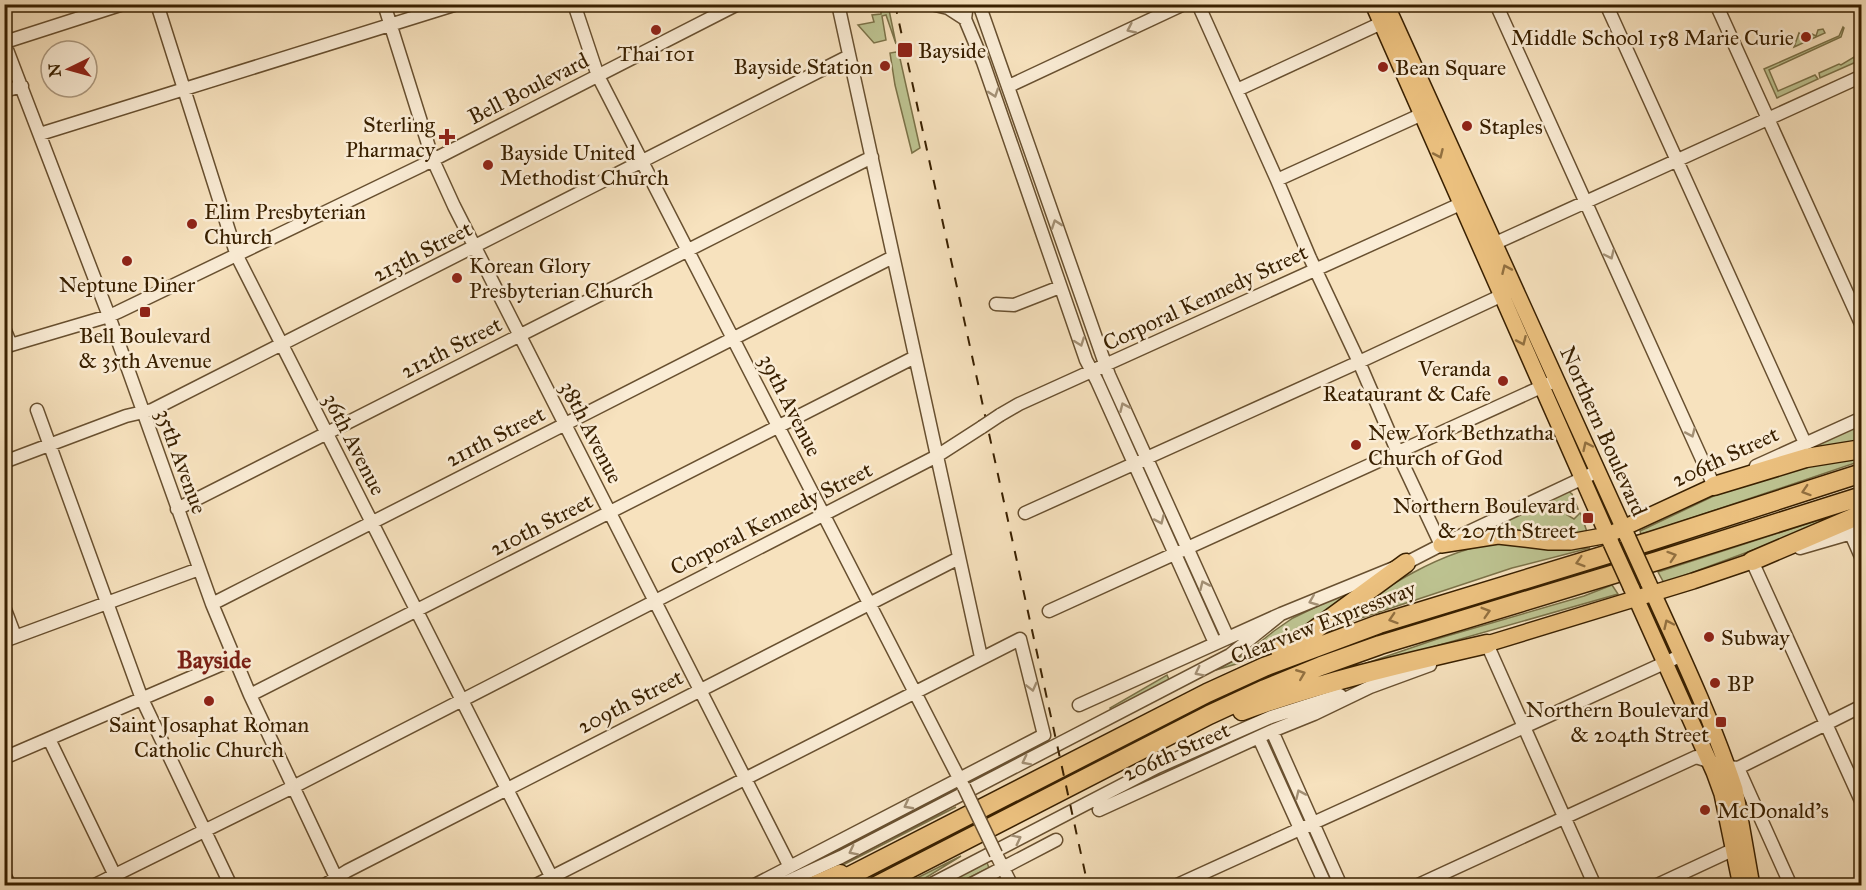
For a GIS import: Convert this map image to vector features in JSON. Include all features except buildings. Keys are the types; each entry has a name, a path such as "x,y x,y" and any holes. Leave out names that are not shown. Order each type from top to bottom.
{"highway":[{"path":"1714,486 1806,458 1862,449"},
{"name":"Clearview Expressway","path":"830,885 1207,693 1264,667 1379,624 1862,473"},
{"name":"Clearview Expressway","path":"876,885 1209,715 1321,666 1438,627 1862,496"},
{"path":"1752,561 1862,514"},
{"path":"1116,739 1305,637 1406,563"},
{"path":"1078,782 1239,712 1289,694 1402,663 1487,644"},
{"path":"813,885 916,842"},
{"path":"883,885 945,850"}],"main road":[{"name":"Northern Boulevard","path":"1373,4 1386,15 1509,293 1557,380 1626,533 1666,663 1709,762 1728,791 1739,847 1752,885"},
{"name":"Northern Boulevard","path":"1509,293 1542,387 1610,539 1682,655 1733,768 1728,791"},
{"name":"206th Street","path":"1441,545 1498,536 1549,542 1610,539 1626,533 1714,486"},
{"path":"1487,644 1643,591 1752,561"},
{"name":"Northern Boulevard","path":"1739,847 1740,885"}],"street":[{"path":"5,42 123,4"},
{"name":"36th Avenue","path":"157,4 237,256 554,881"},
{"name":"38th Avenue","path":"384,4 433,160 790,867"},
{"path":"40,134 457,4"},
{"name":"39th Avenue","path":"574,4 598,76 962,782 1012,885"},
{"name":"Bell Boulevard","path":"8,346 109,316 433,160 738,4"},
{"path":"838,4 981,657"},
{"path":"967,4 965,19 983,62 1060,287 1092,371 1215,643"},
{"path":"979,4 1106,365 1228,638"},
{"path":"1009,86 1184,4"},
{"path":"1198,4 1315,270 1441,545"},
{"path":"1496,4 1714,486"},
{"path":"1606,4 1805,443"},
{"path":"1716,4 1862,326"},
{"path":"939,5 965,19"},
{"path":"1237,90 1386,15"},
{"name":"35th Avenue","path":"5,42 109,316 212,604 250,695 338,882"},
{"name":"213th Street","path":"4,462 126,416 152,410 849,56"},
{"path":"1488,247 1769,118 1860,80"},
{"path":"4,91 22,86"},
{"path":"1277,180 1427,111"},
{"name":"212th Street","path":"177,509 872,157"},
{"path":"1018,165 1034,159"},
{"name":"Corporal Kennedy Street","path":"93,885 118,880 205,831 824,515 937,456 1019,404 1467,201"},
{"name":"211th Street","path":"212,604 893,257"},
{"path":"996,304 1014,305 1060,287"},
{"path":"1024,513 1509,293"},
{"path":"4,328 8,346"},
{"name":"210th Street","path":"250,695 915,357"},
{"path":"1049,611 1557,380"},
{"path":"37,410 142,699 231,885"},
{"name":"206th Street","path":"1714,486 1862,418"},
{"name":"Clearview Expressway","path":"1079,705 1281,614 1406,563 1598,471"},
{"path":"1862,559 1856,532 1752,561 1862,803"},
{"name":"209th Street","path":"323,885 338,882 506,788 959,558"},
{"path":"4,607 10,638 199,569"},
{"path":"778,885 841,857 1230,655 1281,614"},
{"path":"534,885 554,881 746,777 1020,639 1044,735 962,782 753,885"},
{"path":"928,885 1157,767 1271,717 1370,687 1487,644 1595,885"},
{"path":"1175,885 1682,655"},
{"path":"4,758 234,659"},
{"path":"1341,885 1272,731 1370,687"},
{"path":"1416,885 1696,757 1733,768 1862,706"},
{"name":"206th Street","path":"1099,810 1272,731"},
{"path":"1259,738 1326,885"},
{"path":"49,739 118,880"},
{"path":"1733,768 1791,885"},
{"path":"968,885 1056,840"},
{"path":"1655,885 1739,847"},
{"path":"4,874 10,885"}],"green space":[{"path":"888,5 896,44 886,15 882,16 886,40 874,43 858,25 874,22 872,15 881,14 881,8"},
{"path":"1843,27 1841,37 1769,70 1778,91 1815,75 1818,79 1777,98 1764,69 1839,36"},
{"path":"1823,29 1825,33 1794,47 1799,33 1808,39 1812,34 1816,36 1818,30"},
{"path":"890,53 899,54 920,148 912,153 895,85"},
{"path":"1854,57 1856,62 1820,78 1819,73 1841,65"},
{"path":"1861,423 1861,443 1806,449"},
{"path":"1861,452 1861,461 1641,534 1640,531 1720,493 1763,476"},
{"path":"1568,491 1572,494 1578,509 1570,509 1567,515 1574,519 1580,513 1587,532 1561,534 1484,530"},
{"path":"1856,508 1807,530 1664,583 1658,572"},
{"path":"1497,543 1562,549 1590,548 1512,568 1346,623 1312,637 1377,594 1424,567 1448,556"},
{"path":"1612,585 1618,594 1317,680 1440,638 1584,596"},
{"path":"1353,589 1356,593 1299,635 1253,659 1216,670 1245,654 1293,618"},
{"path":"1167,675 1170,682 1112,712 1110,708"},
{"path":"956,807 806,884 792,886"},
{"path":"961,856 914,885 903,885"},
{"path":"985,857 989,868 954,885 933,886"}],"railway":[{"path":"895,4 1088,886"}],"place":[{"name":"Thai 101","path":"656,30"},
{"name":"Middle School 158 Marie Curie","path":"1806,37"},
{"name":"Bayside","path":"905,50"},
{"name":"Bayside Station","path":"885,66"},
{"name":"Bean Square","path":"1383,67"},
{"name":"Staples","path":"1467,126"},
{"name":"Sterling Pharmacy","path":"447,137"},
{"name":"Bayside United Methodist Church","path":"488,165"},
{"name":"Elim Presbyterian Church","path":"192,224"},
{"name":"Neptune Diner","path":"127,261"},
{"name":"Korean Glory Presbyterian Church","path":"457,278"},
{"name":"Bell Boulevard & 35th Avenue","path":"145,312"},
{"name":"Veranda Reataurant & Cafe","path":"1503,381"},
{"name":"New York Bethzatha Church of God","path":"1356,445"},
{"name":"Northern Boulevard & 207th Street","path":"1588,518"},
{"name":"Subway","path":"1709,637"},
{"name":"BP","path":"1715,683"},
{"name":"Saint Josaphat Roman Catholic Church","path":"209,701"},
{"name":"Northern Boulevard & 204th Street","path":"1721,722"},
{"name":"McDonald's","path":"1705,810"}],"district":[{"name":"Bayside","path":"214,660"}]}
